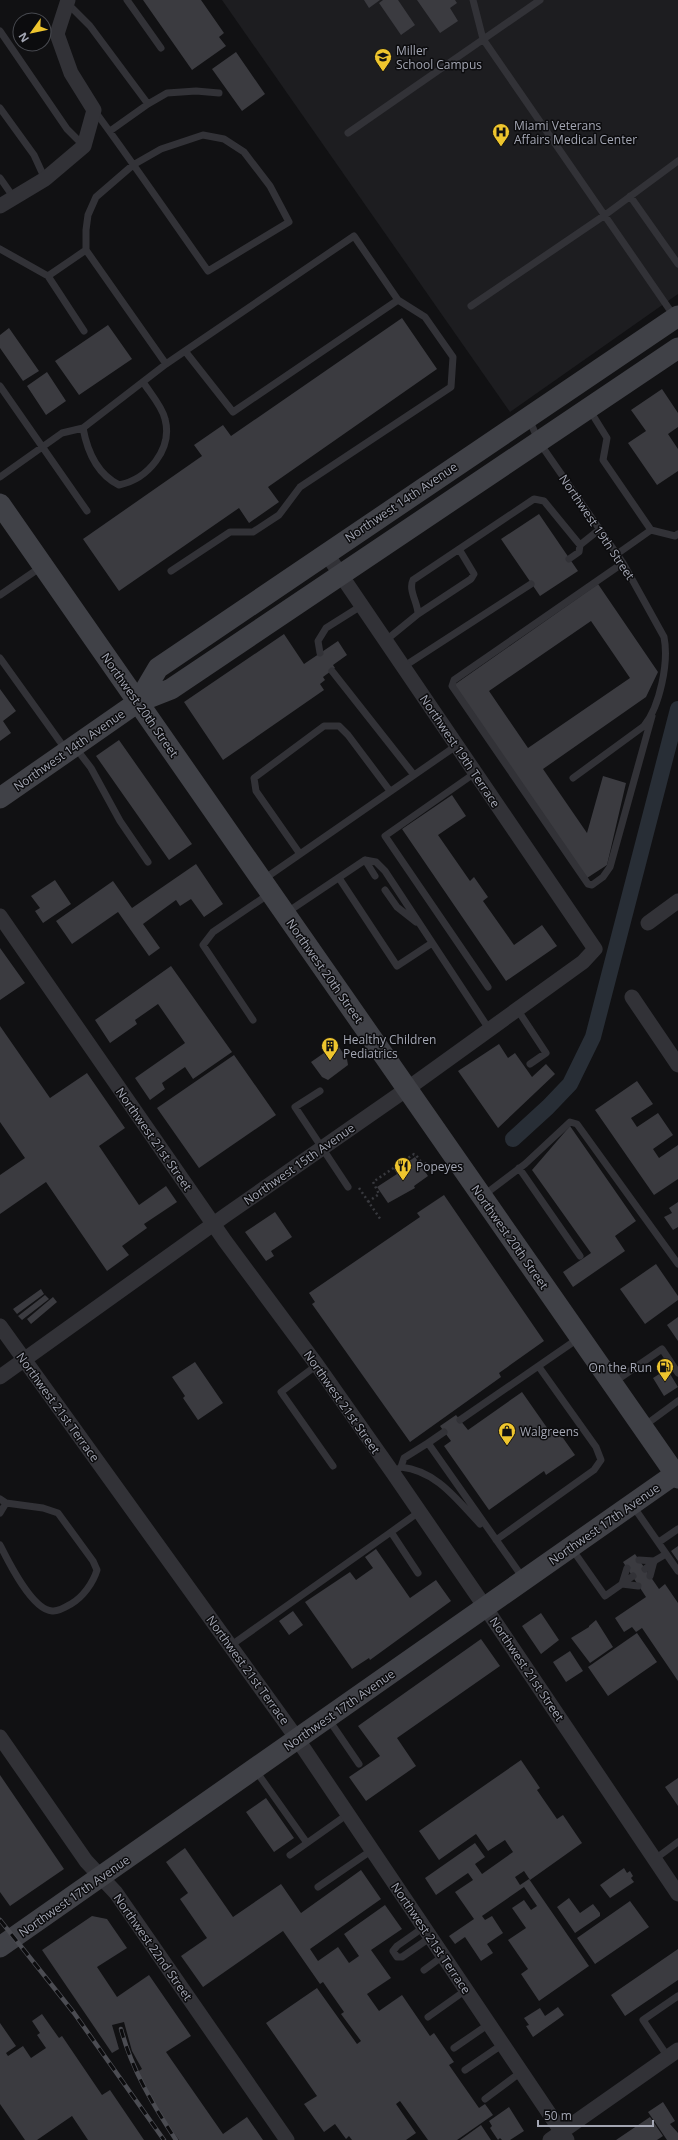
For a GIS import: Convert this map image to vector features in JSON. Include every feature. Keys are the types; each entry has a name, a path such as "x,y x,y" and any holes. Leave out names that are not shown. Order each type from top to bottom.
{"main road":[{"name":"Northwest 14th Avenue","path":"138,702 158,668 677,318"},
{"name":"Northwest 14th Avenue","path":"0,798 138,702 171,689 678,348"},
{"name":"Northwest 20th Street","path":"0,504 677,1475"},
{"name":"Northwest 17th Avenue","path":"0,1947 298,1740 632,1504 677,1475"}],"street":[{"path":"0,206 45,179 84,146 94,110 71,73 57,34 68,2"},
{"name":"Northwest 19th Terrace","path":"326,554 595,949"},
{"path":"648,923 678,901"},
{"name":"Northwest 21st Street","path":"0,916 213,1224 283,1321 397,1470 419,1512 485,1607 678,1894"},
{"name":"Northwest 15th Avenue","path":"0,1376 213,1224 407,1089 583,962 595,949"},
{"path":"632,997 678,1065"},
{"name":"Northwest 21st Terrace","path":"0,1326 298,1740 503,2044 560,2137"},
{"name":"Northwest 22nd Street","path":"0,1737 86,1861 120,1899 288,2140"},
{"path":"560,2137 673,2053"}],"lane":[{"path":"127,0 161,48"},
{"path":"473,0 483,40 677,318"},
{"path":"348,133 540,0"},
{"path":"68,2 90,26 148,104"},
{"path":"0,31 67,129 84,146"},
{"path":"110,131 148,104 167,93 196,90 219,93"},
{"path":"0,108 34,155 45,179"},
{"path":"94,110 110,131 134,165 208,271 289,222 270,186 244,152 224,140 203,135 161,149 134,165 96,197 87,222 86,250 166,364"},
{"path":"471,306 605,215 678,161"},
{"path":"0,178 14,198"},
{"path":"630,196 678,264"},
{"path":"0,477 62,433 83,428 166,364 354,236 398,300 425,317 453,357 451,387 300,487 279,515 254,532 230,532 171,570"},
{"path":"0,249 48,276 84,331"},
{"path":"48,276 86,250"},
{"path":"185,351 233,412 398,300"},
{"path":"83,428 86,445 95,462 110,480 119,485 136,478 154,464 166,442 167,430 165,417 143,382"},
{"path":"0,386 87,511"},
{"path":"588,409 607,438 603,460 651,530 675,536 678,534"},
{"name":"Northwest 19th Street","path":"528,418 539,442 623,563 664,638 666,646 665,667 652,716"},
{"path":"418,614 418,607 412,589 413,580 534,498 544,501 580,545"},
{"path":"569,559 579,552 580,545 600,529"},
{"path":"617,554 651,530"},
{"path":"385,641 418,614 471,579 474,574 471,566 459,549"},
{"path":"623,563 454,680 452,686 588,884 592,885 603,877 610,867 652,716"},
{"path":"0,595 43,566"},
{"path":"403,668 531,584"},
{"path":"320,654 318,641 326,628 361,606"},
{"path":"0,658 71,749 91,768 120,821 148,862"},
{"path":"332,671 414,775"},
{"path":"573,778 644,726 652,716"},
{"path":"300,854 256,791 254,778 324,726 339,726 348,735 390,791"},
{"path":"253,1020 203,945 213,932 266,887 300,854 456,746"},
{"path":"475,773 385,836 488,987"},
{"path":"365,860 375,876"},
{"path":"285,913 365,860 376,862 385,871 489,1029"},
{"path":"339,878 397,966 432,943"},
{"path":"385,890 397,907 421,926"},
{"path":"517,1009 546,1053 530,1064"},
{"path":"320,1091 295,1107 321,1149 348,1188"},
{"path":"482,1197 519,1168 570,1122 577,1124 678,1264"},
{"path":"519,1168 580,1256"},
{"path":"460,1420 539,1367 580,1337"},
{"path":"612,1383 662,1350 678,1373"},
{"path":"317,1365 281,1392 333,1466"},
{"path":"496,1540 594,1470 601,1460 596,1447 539,1367"},
{"path":"643,1427 678,1401"},
{"path":"397,1470 404,1458 444,1432"},
{"path":"428,1443 524,1580"},
{"path":"397,1470 421,1470 433,1478 496,1540"},
{"path":"0,1513 3,1501 43,1508 58,1513 93,1561 97,1570 88,1587 74,1603 53,1611 47,1610 27,1592 15,1575 0,1545"},
{"path":"632,1504 678,1571"},
{"path":"230,1646 419,1512"},
{"path":"659,1542 678,1529"},
{"path":"390,1532 418,1573"},
{"path":"571,1547 605,1596 633,1576"},
{"path":"645,1570 654,1561 666,1554"},
{"path":"639,1560 654,1561"},
{"path":"650,1576 654,1561"},
{"path":"622,1584 627,1568"},
{"path":"622,1584 638,1586"},
{"path":"328,1718 359,1764"},
{"path":"255,1769 306,1843"},
{"path":"290,1855 348,1814"},
{"path":"655,1859 678,1842"},
{"path":"318,1887 372,1850"},
{"path":"424,1970 443,1956"},
{"path":"428,2017 466,1990"},
{"path":"673,2053 643,2020 678,1996"},
{"path":"454,2048 489,2024"},
{"path":"465,2070 503,2044"},
{"path":"485,2099 521,2072"}],"path":[{"path":"368,1202 379,1194 373,1182 414,1154 422,1166 429,1161"},
{"path":"355,1183 381,1220"}],"shaded area":[{"name":"Miami Veterans Affairs Medical Center","path":"222,0 678,0 678,294 510,412"}],"building":[{"path":"143,0 201,0 224,33 219,37 226,46 192,70"},
{"path":"364,0 380,0 369,8"},
{"path":"383,0 398,0 415,25 401,35 379,3"},
{"path":"417,0 455,0 457,3 450,8 458,21 440,33"},
{"path":"236,52 265,94 242,111 212,69"},
{"path":"402,318 437,369 268,487 279,502 249,523 239,508 119,591 83,539 202,456 194,445 223,425 231,436"},
{"path":"108,325 132,359 79,395 55,361"},
{"path":"9,328 39,371 23,381 0,348 0,335"},
{"path":"47,372 66,401 46,415 27,386"},
{"path":"662,389 678,413 678,427 668,434 678,449 678,471 657,485 628,443 646,431 631,410"},
{"path":"539,514 578,571 540,596 501,539"},
{"path":"598,584 658,672 646,697 543,769 587,833 603,776 626,783 607,865 587,878 454,685","holes":["591,621 630,678 528,748 489,691"]},
{"path":"284,634 304,664 338,641 347,655 333,665 335,668 323,677 325,680 320,684 324,690 223,760 184,702"},
{"path":"0,689 16,711 3,721 11,733 0,741"},
{"path":"119,740 192,844 169,860 96,756"},
{"path":"452,795 466,816 438,835 470,881 474,877 488,897 483,901 514,945 542,925 557,946 506,981 402,829"},
{"path":"196,864 223,904 204,917 191,899 180,906 176,900 143,924 160,948 149,956 118,912 72,944 56,921 113,881 132,908"},
{"path":"55,880 71,904 43,923 35,911 40,908 31,896"},
{"path":"0,948 25,983 0,1000"},
{"path":"171,966 232,1052 193,1079 185,1067 162,1083 165,1089 150,1100 135,1078 185,1043 158,1004 135,1020 137,1024 110,1043 95,1020"},
{"path":"0,1026 50,1098 87,1073 125,1128 99,1146 139,1205 166,1186 177,1202 144,1224 147,1228 122,1246 129,1255 107,1271 46,1182 0,1214 0,1175 25,1158 0,1122"},
{"name":"Healthy Children Pediatrics","path":"337,1044 347,1059 348,1065 328,1080 322,1077 311,1062"},
{"path":"499,1044 508,1058 515,1053 532,1077 546,1064 555,1074 498,1128 458,1071"},
{"path":"234,1055 276,1115 199,1168 157,1108"},
{"path":"637,1081 653,1104 631,1118 637,1127 658,1113 673,1135 653,1149 659,1158 678,1145 678,1179 654,1195 595,1110"},
{"path":"570,1126 636,1221 615,1236 625,1251 573,1287 563,1272 591,1253 532,1170"},
{"name":"Popeyes","path":"415,1157 428,1176 414,1186 415,1188 388,1203 377,1187 397,1174 394,1169 401,1164 402,1166"},
{"path":"444,1195 544,1341 499,1373 501,1377 410,1442 312,1304 315,1302 309,1293 420,1217 417,1213"},
{"path":"678,1202 678,1227 673,1230 664,1217 672,1213 669,1208"},
{"path":"275,1212 292,1237 271,1251 274,1256 266,1261 245,1232"},
{"path":"656,1264 678,1296 678,1300 645,1324 620,1289"},
{"path":"41,1289 44,1294 17,1314 13,1309"},
{"path":"45,1295 49,1299 22,1320 18,1316"},
{"path":"53,1297 57,1302 31,1324 27,1319"},
{"path":"678,1317 678,1341 667,1325"},
{"path":"195,1362 223,1403 198,1420 183,1398 185,1396 172,1377"},
{"name":"On the Run","path":"667,1369 678,1387 664,1396 653,1378"},
{"path":"522,1392 550,1432 556,1428 575,1455 546,1475 544,1471 489,1510 444,1446 451,1441 440,1426 456,1415 468,1430"},
{"path":"678,1546 678,1561 671,1551"},
{"path":"376,1549 410,1598 436,1580 451,1601 370,1660 369,1658 352,1669 305,1602 350,1572 356,1580 373,1568 365,1557"},
{"path":"635,1554 659,1589 665,1584 678,1603 678,1681 642,1628 636,1632 632,1627 624,1632 615,1618 646,1597 623,1562"},
{"path":"293,1611 303,1625 289,1635 279,1621"},
{"path":"541,1613 559,1640 541,1654 522,1626"},
{"path":"596,1620 613,1647 590,1663 571,1638 589,1627"},
{"path":"637,1633 657,1662 608,1696 588,1667"},
{"path":"481,1639 500,1666 397,1738 416,1766 366,1801 349,1777 380,1756 358,1726"},
{"path":"570,1651 583,1671 566,1682 553,1662"},
{"path":"521,1760 540,1788 537,1790 557,1819 563,1815 582,1843 530,1880 524,1871 515,1877 520,1885 529,1879 589,1966 539,2001 521,1974 528,1969 508,1940 526,1928 512,1908 524,1900 531,1910 537,1906 524,1887 482,1916 485,1920 492,1916 503,1933 487,1944 493,1953 481,1961 465,1937 455,1944 449,1936 474,1919 455,1892 473,1880 468,1873 436,1895 425,1878 475,1843 485,1857 475,1864 482,1874 513,1852 505,1840 488,1851 476,1834 439,1860 419,1831"},
{"path":"0,1775 64,1869 10,1906 0,1892"},
{"path":"678,1778 678,1806 665,1787"},
{"path":"266,1798 294,1838 274,1852 246,1812"},
{"path":"185,1848 233,1917 281,1884 301,1913 361,1870 381,1899 310,1949 318,1961 338,1947 349,1963 359,1956 344,1934 385,1905 402,1929 371,1950 391,1978 367,1994 379,2011 402,1995 430,2036 434,2033 454,2062 449,2065 479,2108 485,2104 493,2115 457,2140 428,2140 400,2101 396,2104 416,2133 406,2140 352,2140 349,2136 346,2139 335,2124 324,2132 304,2104 317,2096 266,2023 317,1988 357,2044 361,2041 341,2014 344,2012 323,1982 320,1984 283,1931 203,1987 181,1956 207,1938 180,1899 188,1893 166,1862"},
{"path":"624,1868 627,1873 630,1871 633,1876 631,1878 634,1882 610,1898 600,1885"},
{"path":"569,1898 580,1913 593,1904 600,1913 600,1916 575,1933 557,1907"},
{"path":"630,1901 649,1927 595,1964 577,1938"},
{"path":"92,1916 107,1919 127,1948 97,1967 117,1997 149,1975 191,2036 166,2052 223,2134 247,2117 263,2140 179,2140 161,2115 137,2072 142,2069 132,2051 124,2022 112,2025 119,2049 112,2053 42,1950"},
{"path":"678,1949 678,1980 625,2016 611,1995"},
{"path":"558,2007 564,2015 533,2037 526,2026 529,2025 524,2018 540,2008 545,2016"},
{"path":"42,2014 59,2038 62,2036 102,2095 110,2090 144,2140 88,2140 72,2116 37,2140 25,2140 0,2104 0,2023 16,2046 6,2053 8,2056 23,2046 31,2058 46,2048 37,2035 40,2033 32,2021"},
{"path":"663,2102 675,2121 670,2124 678,2133 678,2140 667,2140 648,2112"},
{"path":"509,2107 524,2131 510,2140 502,2140 500,2138 498,2140 490,2128 492,2126 489,2121"},
{"path":"650,2117 663,2136 657,2140 616,2140"},
{"path":"481,2125 491,2140 460,2140"}],"waterway":[{"path":"513,1139 548,1107 570,1084 593,1037 678,709"}],"railway":[{"path":"0,1920 74,2013 164,2140"},
{"path":"121,2029 137,2073 159,2114 176,2140"}],"place":[{"name":"Miller School Campus","path":"383,72"},
{"name":"Miami Veterans Affairs Medical Center","path":"501,147"},
{"name":"Healthy Children Pediatrics","path":"330,1061"},
{"name":"Popeyes","path":"403,1181"},
{"name":"On the Run","path":"665,1382"},
{"name":"Walgreens","path":"507,1446"}]}
